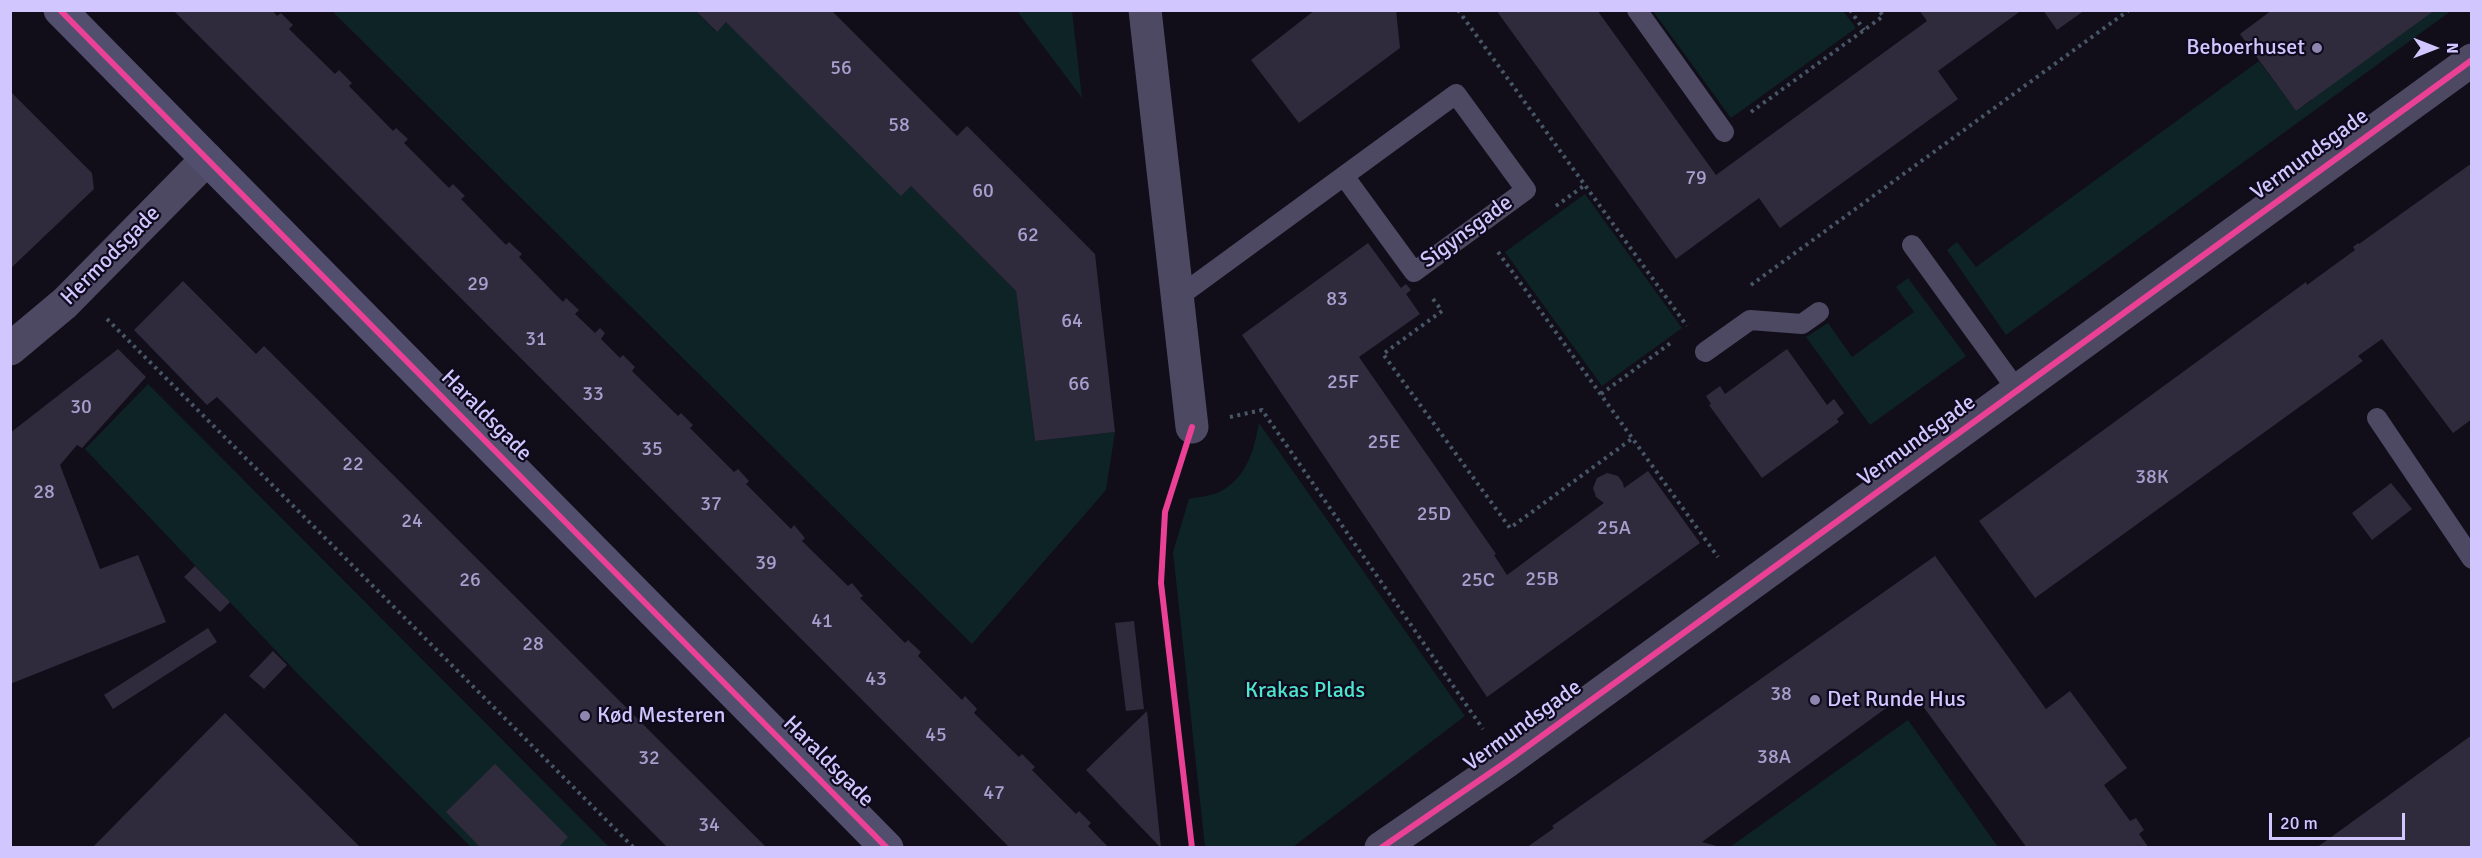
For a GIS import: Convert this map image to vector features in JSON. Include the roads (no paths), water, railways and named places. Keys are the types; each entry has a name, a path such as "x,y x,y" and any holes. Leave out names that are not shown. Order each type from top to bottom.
{"street":[{"name":"Haraldsgade","path":"60,10 887,848"},
{"path":"1144,10 1192,427"},
{"name":"Vermundsgade","path":"1381,848 1506,762 2472,60"},
{"name":"Hermodsgade","path":"10,349 78,290 207,159"}],"lane":[{"path":"1637,10 1724,132"},
{"name":"Sigynsgade","path":"1177,298 1456,94 1526,190 1414,272 1344,176"},
{"path":"1912,245 2017,390"},
{"path":"1705,352 1750,320 1803,324 1819,312"},
{"path":"2377,418 2472,559"}],"place":[{"name":"Beboerhuset","path":"2317,48"},
{"name":"Det Runde Hus","path":"1815,700"},
{"name":"Kød Mesteren","path":"585,716"}],"park label":[{"name":"Krakas Plads","path":"1305,691"}]}
